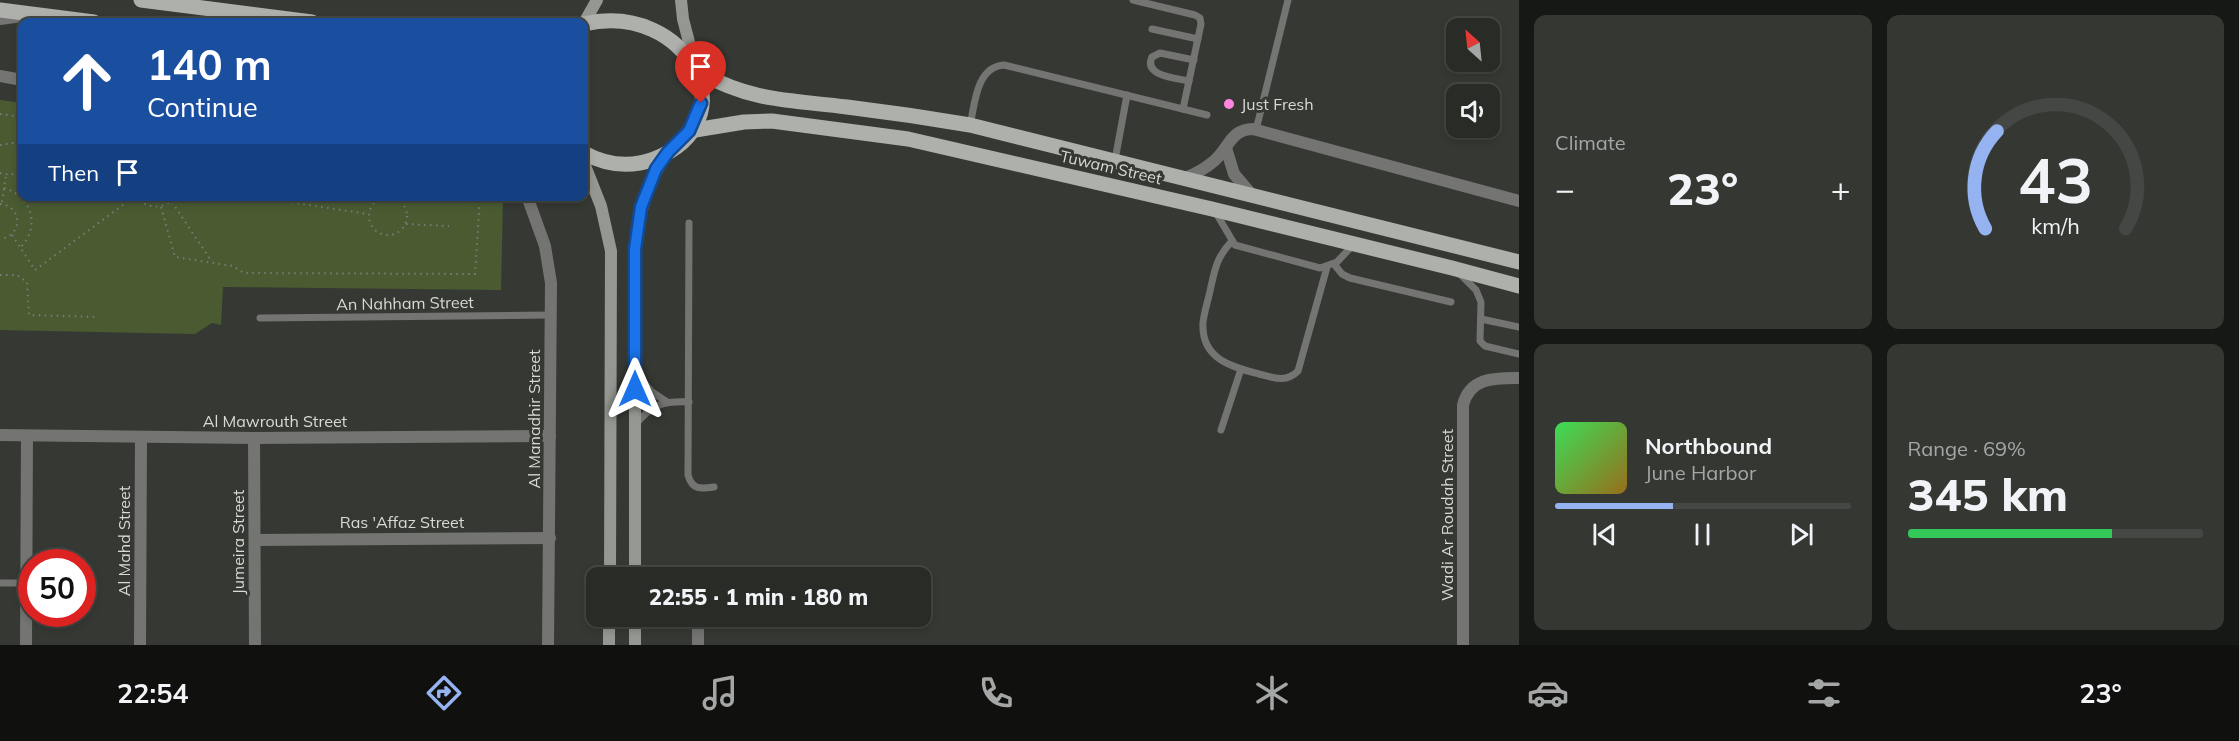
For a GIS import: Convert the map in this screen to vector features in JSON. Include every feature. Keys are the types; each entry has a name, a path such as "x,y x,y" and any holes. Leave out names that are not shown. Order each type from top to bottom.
{"main road":[{"path":"141,0 184,3 285,18"},
{"path":"587,18 597,0"},
{"path":"635,567 635,259 637,228 647,188 668,152 689,131 701,103 701,73 690,46 681,0"},
{"path":"0,10 62,18"},
{"path":"588,22 609,14 637,12 664,22 676,30 690,46"},
{"name":"Tuwam Street","path":"701,73 739,91 759,97 913,115 970,125 1519,262"},
{"name":"Tuwam Street","path":"689,131 735,123 772,121 908,139 1212,209 1519,286"},
{"path":"588,155 606,162 625,165 644,162 668,152"},
{"path":"588,173 601,206 611,262 610,567"},
{"path":"609,627 609,645"},
{"path":"635,627 635,645"}],"street":[{"path":"0,19 30,14"},
{"path":"0,76 18,79"},
{"path":"1185,178 1208,166 1226,148 1233,136 1245,129 1256,130 1519,201"},
{"path":"1226,148 1234,174 1251,194"},
{"name":"Al Manadhir Street","path":"529,201 548,258 551,283 549,645"},
{"name":"Wadi Ar Roudah Street","path":"1463,645 1463,405 1466,395 1473,387 1487,379 1519,378"},
{"name":"Al Mawrouth Street","path":"0,435 141,438 550,436"},
{"path":"26,549 27,436"},
{"name":"Al Mahd Street","path":"140,645 141,438"},
{"name":"Jumeira Street","path":"254,438 255,645"},
{"name":"Ras 'Affaz Street","path":"255,540 550,538"},
{"path":"26,627 26,645"},
{"path":"698,627 698,645"}],"lane":[{"path":"1133,0 1198,16 1201,24 1183,109"},
{"path":"1256,130 1288,0"},
{"path":"1152,29 1198,39"},
{"path":"1189,81 1156,73 1151,69 1150,62 1152,57 1160,53 1194,60"},
{"path":"970,125 983,77 990,69 999,65 1207,115"},
{"path":"1114,161 1127,95"},
{"path":"1212,209 1232,241 1239,247 1320,268 1330,266 1350,278 1451,302"},
{"path":"689,223 688,479 698,488 714,487"},
{"path":"1232,241 1218,257 1203,322 1207,342 1217,358 1225,364 1280,379 1290,378 1298,371 1330,266 1354,244"},
{"path":"1452,268 1476,290 1481,302 1479,337 1482,344 1519,354"},
{"name":"An Nahham Street","path":"260,318 550,315"},
{"path":"1481,319 1519,327"},
{"path":"1221,430 1241,369"},
{"path":"635,371 651,392 667,402"},
{"path":"635,425 652,409 667,402 689,402"},
{"path":"0,583 18,583"}],"path":[{"path":"0,114 18,116"},
{"path":"0,145 13,143 18,147"},
{"path":"0,173 6,175 18,172"},
{"path":"0,239 12,235 18,226 17,216 12,207 1,204 6,175"},
{"path":"4,188 18,196"},
{"path":"20,248 31,230 30,210 24,201"},
{"path":"12,235 35,270 128,201"},
{"path":"142,201 149,206 161,207 172,202 213,263"},
{"path":"283,201 368,214"},
{"path":"376,201 368,214 369,220 374,230 389,236 399,232 406,224 405,207 397,201"},
{"path":"161,207 175,257 233,266 244,273 475,274 480,201"},
{"path":"406,224 449,226"},
{"path":"0,275 17,275 27,282 29,315 98,317"}],"green space":[{"path":"0,100 18,102 18,201 503,201 501,290 223,287 221,325 212,323 195,334 0,330"}],"place":[{"name":"Just Fresh","path":"1229,104"}],"route":[{"path":"635,389 635,249 641,207 656,169 668,152 689,131 701,103"}]}
